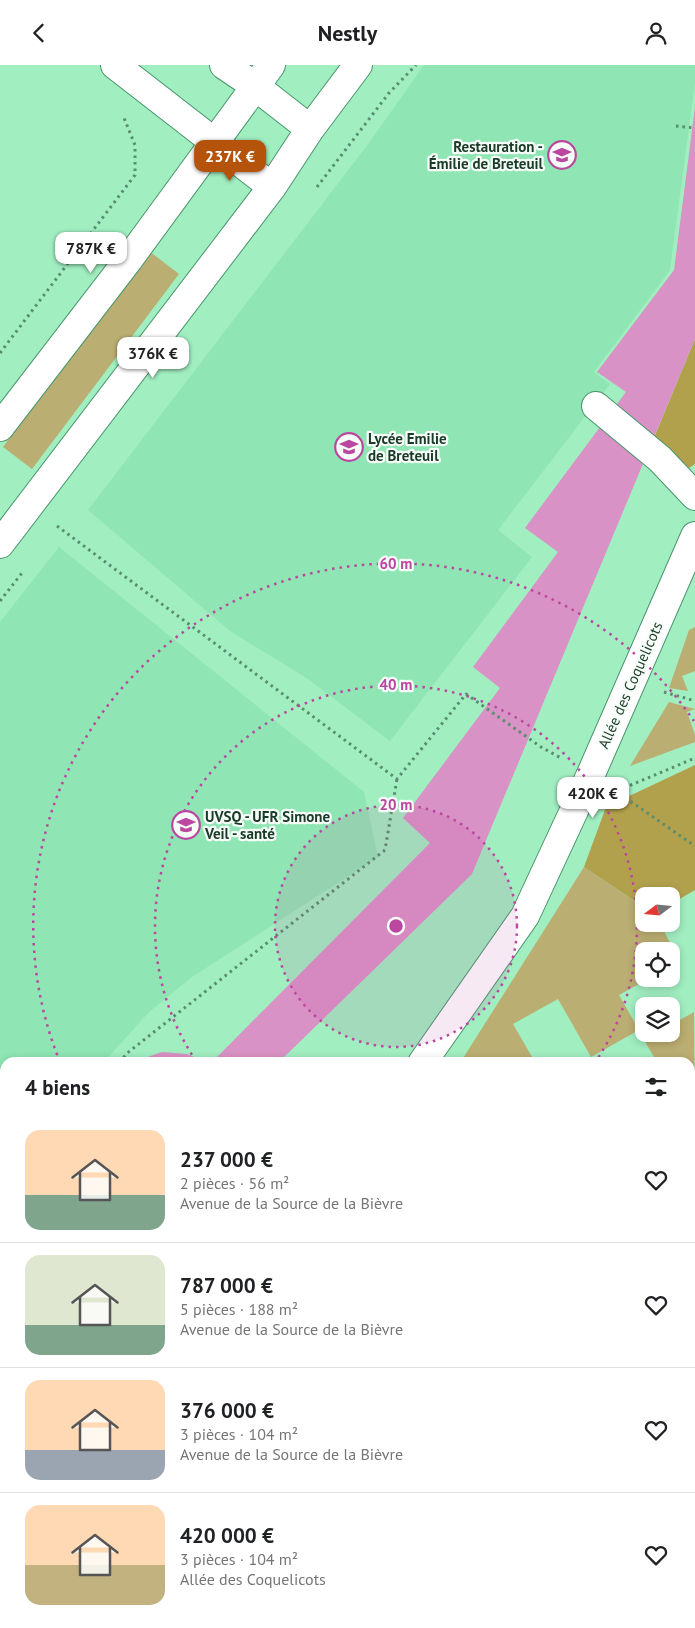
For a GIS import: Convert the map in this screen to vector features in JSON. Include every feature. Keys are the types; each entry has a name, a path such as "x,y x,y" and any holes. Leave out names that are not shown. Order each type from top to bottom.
{"main road":[{"path":"115,65 272,187"},
{"path":"224,65 263,75 310,129"},
{"path":"0,544 272,187 310,129 358,65"},
{"path":"0,427 130,259 263,75"},
{"path":"596,406 660,459 695,495"},
{"name":"Allée des Coquelicots","path":"426,1057 525,916 591,774 695,536"}],"path":[{"path":"389,93 416,65"},
{"path":"0,353 135,175 135,145 125,120 119,114"},
{"path":"676,126 695,128"},
{"path":"74,539 397,779"},
{"path":"659,691 692,700"},
{"path":"126,1057 134,1048 385,850 397,779 466,694 541,747"},
{"path":"695,758 617,792 695,846"}],"shaded area":[{"name":"Lycée Emilie de Breteuil","path":"424,65 695,65 695,82 670,270 594,372 610,384 498,530 532,557 390,741 308,679 230,631 88,510 369,143"},
{"path":"695,107 695,339 472,874 284,1057 217,1057 430,843 403,818 500,688 473,667 558,552 525,528 626,392 597,372 674,270"},
{"path":"149,251 179,274 32,469 3,447"},
{"path":"695,339 695,464 689,468 653,440"},
{"name":"UVSQ - UFR Simone Veil - santé","path":"59,547 364,792 378,857 192,977 149,1012 108,1057 0,1057 0,622"},
{"path":"695,627 695,671 682,676 688,691 669,688 689,630"},
{"path":"669,702 695,709 687,712 695,735 695,742 630,766"},
{"path":"695,765 695,890 680,899 680,887 635,887 635,901 584,867 606,807"},
{"path":"584,867 635,901 635,933 665,933 670,942 635,942 635,986 619,995 635,1023 635,1032 591,1057 558,999 513,1024 532,1057 464,1057"},
{"path":"694,1012 694,1057 654,1057 645,1042 680,1042 680,1020"},
{"path":"162,1052 187,1054 194,1057 148,1057"}],"place":[{"name":"Restauration - Émilie de Breteuil","path":"562,155"},
{"name":"Lycée Emilie de Breteuil","path":"349,447"},
{"name":"UVSQ - UFR Simone Veil - santé","path":"186,825"}]}
